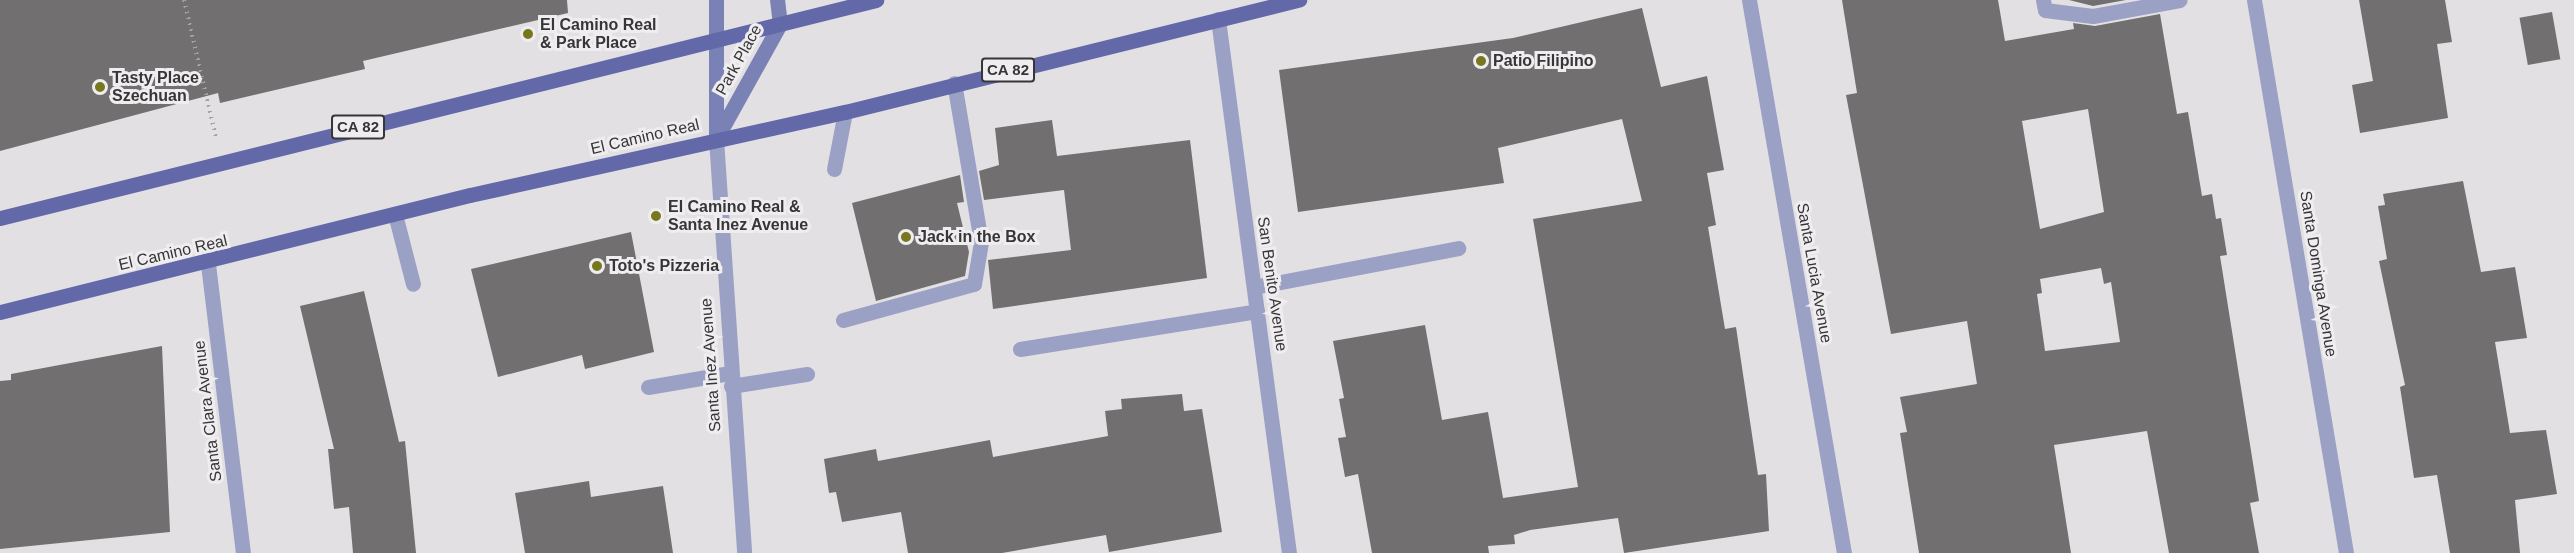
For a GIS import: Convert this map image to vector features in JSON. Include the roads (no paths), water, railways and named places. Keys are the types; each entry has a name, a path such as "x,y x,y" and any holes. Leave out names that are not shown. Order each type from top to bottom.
{"main road":[{"name":"Park Place","path":"716,0 716,139"},
{"name":"Park Place","path":"716,139 780,24 777,0"},
{"name":"CA 82","path":"0,218 221,160 717,41 876,0"},
{"name":"El Camino Real","path":"0,312 208,264 396,214 716,139 845,112 954,83 1299,0"}],"street":[{"name":"Santa Lucia Avenue","path":"1749,0 1844,553"},
{"path":"2043,0 2045,10 2092,16 2180,0"},
{"name":"Santa Dominga Avenue","path":"2254,0 2346,553"},
{"name":"San Benito Avenue","path":"1218,19 1289,553"},
{"path":"843,320 974,284 981,242 954,83"},
{"path":"834,169 845,112"},
{"name":"Santa Inez Avenue","path":"716,139 730,380 744,553"},
{"path":"396,214 413,284"},
{"path":"1254,287 1458,248"},
{"name":"Santa Clara Avenue","path":"208,264 243,553"},
{"path":"1020,349 1257,311"},
{"path":"648,387 807,374"}],"place":[{"name":"El Camino Real & Park Place","path":"528,34"},
{"name":"Patio Filipino","path":"1481,61"},
{"name":"Tasty Place Szechuan","path":"100,87"},
{"name":"El Camino Real & Santa Inez Avenue","path":"656,216"},
{"name":"Jack in the Box","path":"906,237"},
{"name":"Toto's Pizzeria","path":"597,266"}]}
